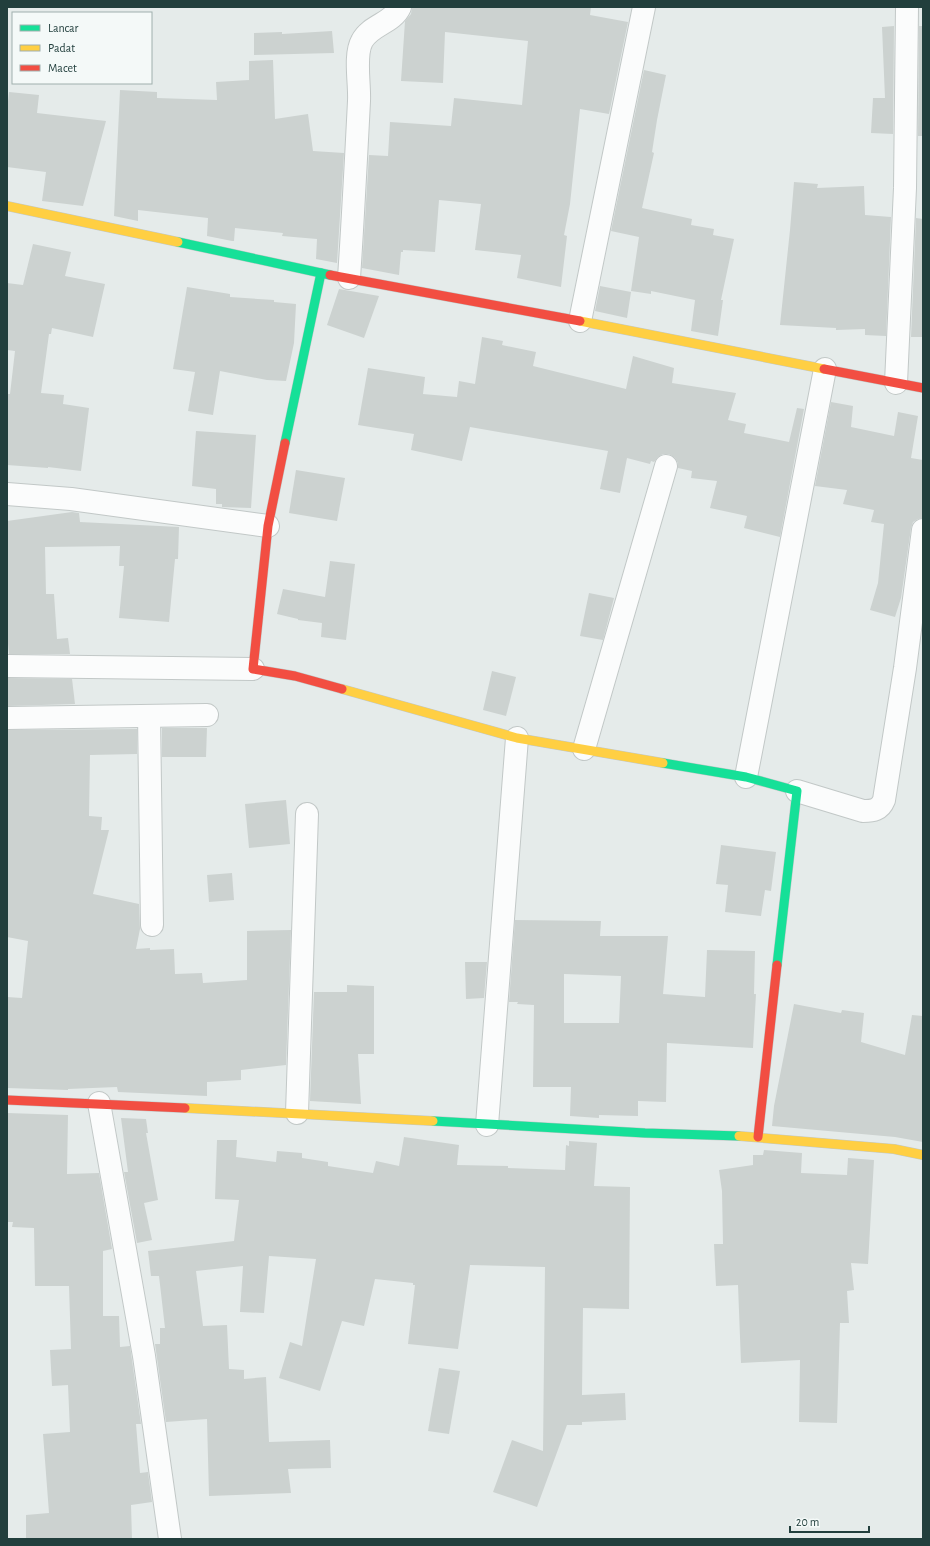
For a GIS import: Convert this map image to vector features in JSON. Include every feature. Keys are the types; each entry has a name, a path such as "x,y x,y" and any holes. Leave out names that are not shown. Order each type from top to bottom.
{"street":[{"path":"349,278 359,99 358,51 362,40 369,33 396,15 400,7"},
{"path":"580,321 644,7"},
{"path":"896,383 905,188 907,7"},
{"path":"7,206 321,273 580,321 923,388"},
{"path":"253,669 268,526 321,273"},
{"path":"746,777 825,369"},
{"path":"584,750 666,466"},
{"path":"7,494 70,499 268,526"},
{"path":"7,666 253,669 295,676 517,738 746,777 863,811 871,811 878,809 884,800 905,668 923,530"},
{"path":"7,718 207,715"},
{"path":"149,716 152,925"},
{"path":"487,1125 517,738"},
{"path":"758,1137 797,791"},
{"path":"297,1113 307,814"},
{"path":"7,1100 99,1103 436,1120 487,1125 758,1137 894,1149 923,1154"},
{"path":"99,1103 144,1356 170,1539"}],"building":[{"path":"412,7 591,7 590,15 628,22 609,114 580,109 570,204 564,235 567,236 561,287 517,278 521,255 475,250 481,204 439,200 435,252 403,250 403,252 401,252 399,275 362,268 369,155 388,156 390,122 451,126 454,98 522,105 528,41 445,32 443,83 401,81 405,21 411,14"},
{"path":"894,26 893,134 871,133 873,98 885,98 882,27"},
{"path":"919,26 923,26 923,136 918,136"},
{"path":"332,31 334,53 254,55 254,33 282,32 282,34"},
{"path":"273,60 275,119 308,114 313,151 344,153 337,263 316,259 317,239 282,236 283,233 235,228 234,241 232,241 207,236 208,218 138,210 138,221 114,216 120,90 157,92 157,98 217,100 216,82 249,80 249,61"},
{"path":"644,70 666,75 652,152 654,153 642,208 692,219 691,225 714,229 713,235 734,239 721,300 723,300 718,336 691,331 695,300 651,291 651,294 631,291 639,237 611,231"},
{"path":"9,92 39,95 37,113 106,121 83,206 42,201 46,172 7,167 7,111"},
{"path":"794,182 818,184 817,188 864,186 865,215 891,217 886,336 865,335 865,329 836,330 836,328 780,325"},
{"path":"916,218 923,219 923,337 911,337"},
{"path":"33,244 71,252 65,276 105,284 93,337 52,328 51,334 49,334 41,393 64,395 63,404 89,408 81,471 48,467 7,465 7,394 10,394 15,351 7,350 7,283 23,285"},
{"path":"600,286 631,292 627,318 595,311"},
{"path":"187,287 230,294 230,297 274,300 274,302 296,304 294,343 286,381 267,380 220,371 213,415 188,411 195,372 173,369"},
{"path":"339,289 379,296 364,338 327,325"},
{"path":"482,337 503,341 502,345 536,352 533,366 626,389 633,356 674,368 672,383 736,393 728,420 746,424 744,433 789,442 797,408 804,409 780,537 744,528 747,516 710,508 717,481 691,478 692,471 678,468 678,463 675,458 669,454 663,454 654,462 651,461 650,464 627,458 620,493 600,489 608,451 470,427 462,461 411,450 414,434 358,425 368,368 425,377 423,394 457,397 459,381 475,384"},
{"path":"831,402 853,406 851,427 894,436 898,412 918,416 911,458 923,460 923,518 913,522 911,528 901,598 895,617 870,610 878,583 884,524 871,522 874,510 843,504 847,490 815,486"},
{"path":"196,431 256,435 251,508 222,507 222,504 216,504 216,489 192,486"},
{"path":"296,470 345,478 337,521 289,513"},
{"path":"72,512 79,513 80,522 179,527 178,559 175,559 169,622 119,618 124,566 119,566 120,546 45,547 46,594 54,594 57,639 68,638 70,654 9,654 7,633 7,521"},
{"path":"330,561 355,564 346,640 321,637 322,623 298,620 277,614 283,589 325,597"},
{"path":"589,593 614,598 603,640 580,636"},
{"path":"492,671 516,677 506,716 483,710"},
{"path":"7,678 72,679 75,704 7,706"},
{"path":"162,728 207,728 206,757 162,757"},
{"path":"137,729 137,754 90,755 89,816 102,817 101,830 109,830 93,894 139,904 140,929 136,949 174,949 175,974 202,973 203,983 247,980 247,931 291,930 286,1065 241,1070 241,1080 207,1082 207,1096 118,1092 117,1087 68,1090 7,1088 7,997 22,998 28,941 7,937 7,730"},
{"path":"286,800 290,844 249,848 245,804"},
{"path":"721,845 776,852 771,891 765,890 761,916 725,912 728,885 716,884"},
{"path":"232,873 234,900 209,902 207,875"},
{"path":"515,920 601,921 600,936 668,936 663,994 705,997 707,950 755,951 754,994 756,994 753,1048 667,1043 666,1102 638,1101 638,1116 599,1115 599,1118 570,1116 571,1087 533,1087 534,1005 509,1002","holes":["564,974 621,976 619,1023 564,1023"]},
{"path":"465,962 487,962 484,998 466,999"},
{"path":"347,985 374,986 374,1054 358,1054 361,1104 310,1101 314,992 347,992"},
{"path":"794,1004 841,1013 842,1010 864,1013 861,1042 905,1055 912,1015 923,1016 923,1142 895,1137 772,1126 774,1106"},
{"path":"7,1113 68,1115 67,1174 99,1173 112,1249 103,1251 103,1316 119,1316 120,1347 130,1346 141,1424 136,1424 140,1473 148,1472 152,1502 131,1505 132,1539 26,1539 26,1515 49,1513 43,1434 70,1432 68,1385 52,1386 50,1350 71,1349 69,1286 35,1286 34,1228 12,1227 13,1222 7,1222"},
{"path":"121,1118 146,1119 148,1133 146,1133 158,1200 144,1203 152,1240 137,1243 124,1172 128,1172"},
{"path":"404,1137 459,1145 457,1165 508,1166 508,1168 565,1170 566,1145 569,1146 569,1141 597,1143 594,1186 630,1187 629,1309 583,1308 582,1395 625,1393 626,1420 582,1422 582,1425 567,1425 537,1507 493,1492 512,1440 543,1451 545,1267 470,1265 458,1349 408,1344 415,1285 413,1285 413,1283 375,1279 364,1326 342,1321 320,1391 279,1378 290,1342 302,1346 316,1259 269,1256 264,1313 240,1312 243,1266 196,1271 203,1326 227,1325 229,1369 244,1370 244,1379 266,1377 269,1442 330,1440 331,1468 288,1469 291,1493 209,1496 207,1419 166,1422 155,1344 160,1344 160,1328 165,1328 159,1276 151,1276 148,1251 234,1241 239,1200 215,1199 217,1140 237,1140 236,1157 276,1162 277,1151 302,1153 302,1158 328,1162 328,1166 373,1173 376,1161 399,1166"},
{"path":"764,1150 802,1153 801,1173 847,1175 848,1158 874,1160 868,1264 851,1263 854,1290 847,1291 849,1323 840,1323 837,1423 799,1422 800,1360 741,1363 738,1285 716,1286 714,1244 723,1244 722,1191 719,1170 753,1165 753,1155 763,1155"},
{"path":"439,1368 460,1371 449,1434 428,1431"}],"traffic: fast":[{"path":"178,242 330,275"},
{"path":"285,443 321,273"},
{"path":"663,763 746,777 797,791 777,965"},
{"path":"433,1121 645,1133 739,1136"}],"traffic: slow":[{"path":"7,206 178,242"},
{"path":"580,321 824,369"},
{"path":"342,689 517,738 663,763"},
{"path":"185,1108 433,1121"},
{"path":"739,1136 894,1149 923,1155"}],"traffic: jam":[{"path":"330,275 580,321"},
{"path":"824,369 923,388"},
{"path":"285,443 268,526 253,669 295,676 342,689"},
{"path":"758,1137 777,965"},
{"path":"7,1100 185,1108"}]}
